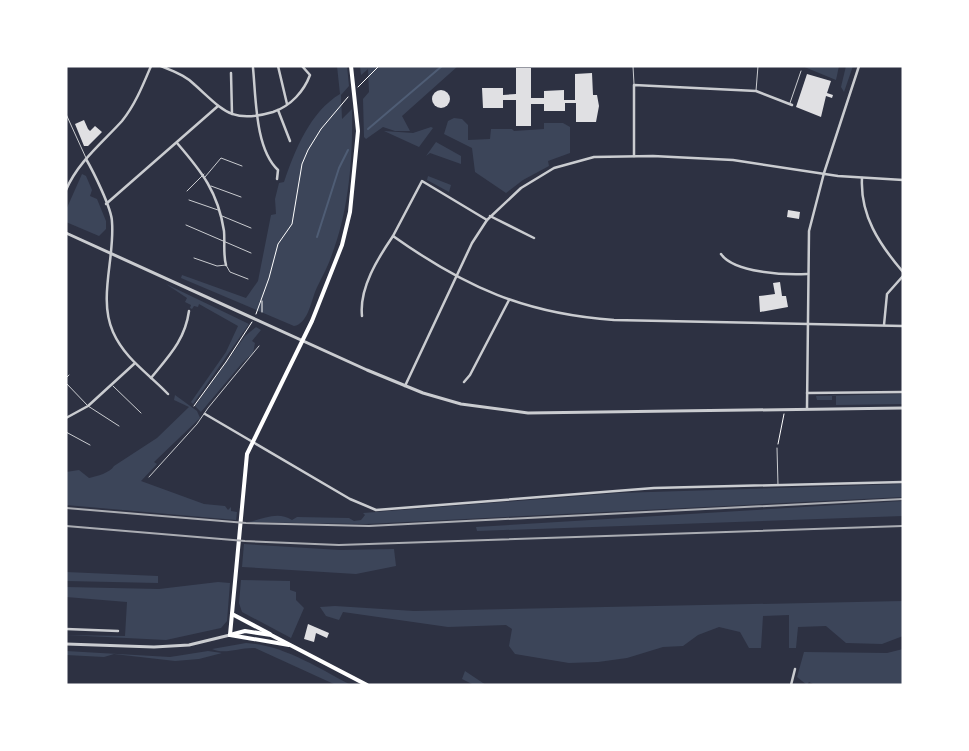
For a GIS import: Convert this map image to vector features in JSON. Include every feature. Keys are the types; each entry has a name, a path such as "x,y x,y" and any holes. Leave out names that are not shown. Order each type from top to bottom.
{"main road":[{"path":"230,635 247,454 251,442 303,340 342,245 350,212 358,137 352,66"},
{"path":"232,614 367,685"},
{"path":"230,635 245,631 271,635"},
{"path":"230,635 290,646"}],"street":[{"path":"66,190 73,176 86,159 122,120 136,100 151,66"},
{"path":"162,66 178,72 218,106 232,114 245,117 257,116 278,110 305,89 310,75 302,66"},
{"path":"278,66 287,104"},
{"path":"808,408 808,231 824,173 859,66"},
{"path":"254,68 258,128 272,165 278,170 277,179"},
{"path":"231,73 232,114"},
{"path":"634,156 634,85 756,92 791,104"},
{"path":"106,204 218,106"},
{"path":"278,110 290,141"},
{"path":"177,143 211,186 221,216 226,243 226,265"},
{"path":"405,386 472,243 487,220 521,188 554,168 587,158 634,156 733,160 862,178 903,180"},
{"path":"86,159 106,204 112,223 107,301 108,317 114,334 134,364 168,394"},
{"path":"862,178 861,194 868,218 880,242 903,272"},
{"path":"362,316 361,304 376,260 393,236 422,181 487,220"},
{"path":"490,216 534,238"},
{"path":"66,233 405,386 461,404 528,414 808,408 903,408"},
{"path":"393,236 456,278 509,300 544,311 588,318 903,326"},
{"path":"722,254 728,261 761,272 780,275 807,274"},
{"path":"884,325 887,294 903,276"},
{"path":"464,382 470,375 509,300"},
{"path":"151,378 176,349 187,327 190,311"},
{"path":"66,418 88,406 134,364"},
{"path":"807,393 903,392"},
{"path":"205,414 350,499 376,510 635,489 903,482"},
{"path":"66,629 118,631"},
{"path":"66,644 154,647 190,645 230,635"},
{"path":"791,685 795,669"}],"lane":[{"path":"633,66 634,85"},
{"path":"756,92 758,66"},
{"path":"791,104 801,71"},
{"path":"66,114 86,159"},
{"path":"187,191 221,158 242,166"},
{"path":"211,186 241,197"},
{"path":"188,200 219,210"},
{"path":"221,216 251,228"},
{"path":"186,226 251,253"},
{"path":"194,258 217,266 226,265 230,272 248,279"},
{"path":"150,477 205,414 259,346"},
{"path":"66,378 69,375"},
{"path":"66,384 88,406 119,426"},
{"path":"112,385 141,413"},
{"path":"66,432 90,445"},
{"path":"777,448 778,486"}],"path":[{"path":"360,84 379,66"},
{"path":"258,310 278,244 292,224 302,164 321,129 346,99"},
{"path":"261,300 262,312"},
{"path":"194,406 251,325"},
{"path":"777,448 784,409"}],"shaded area":[{"path":"337,66 347,66 349,86 341,95 342,119 352,109 351,165 346,203 337,239 310,307 302,321 294,326 181,278 182,275 246,298 258,281 271,215 276,214 275,199 279,183 284,182 293,157 312,121 329,102 340,94"},
{"path":"360,66 458,66 402,116 410,131 395,131 383,127 366,139 364,137 363,99 369,92 368,69 361,75"},
{"path":"802,66 839,66 836,80"},
{"path":"846,66 853,66 844,92 841,87"},
{"path":"454,118 462,119 468,125 468,140 490,139 491,129 512,129 514,131 544,129 544,123 563,123 570,127 570,153 548,161 549,166 523,180 506,193 475,172 472,148 444,134 448,121"},
{"path":"433,128 419,147 384,131 413,133"},
{"path":"436,142 461,156 461,164 430,153 426,156"},
{"path":"82,174 86,176 92,190 90,196 97,199 106,221 106,229 99,236 66,222 66,210"},
{"path":"428,176 451,185 449,192 427,180"},
{"path":"166,284 249,324 193,404 191,402 226,352 238,326 199,304 198,307 190,308 191,305 185,302 187,298"},
{"path":"256,327 261,330 252,341 255,343 253,353 243,362 201,412 195,406 245,336"},
{"path":"903,394 903,404 836,405 836,396 832,396 832,400 817,400 816,396"},
{"path":"175,395 197,411 200,418 154,462 157,464 141,481 204,504 225,506 228,510 231,507 231,511 237,512 236,520 66,505 66,472 79,470 89,478 103,474 157,438 189,407 174,400"},
{"path":"903,484 903,497 366,524 246,522 274,516 286,517 292,520 297,517 349,518 354,521 361,520 365,515 363,513 618,493"},
{"path":"903,501 903,516 477,531 476,527"},
{"path":"244,544 340,550 394,549 396,566 356,574 242,567"},
{"path":"66,572 158,576 158,583 66,581"},
{"path":"241,580 290,581 290,590 296,592 296,600 304,608 291,638 242,612 239,603"},
{"path":"218,582 230,583 227,621 221,628 166,640 66,635 125,636 127,602 66,597 66,587 159,589"},
{"path":"903,601 903,636 882,644 846,643 826,626 798,627 796,648 789,648 789,615 763,616 761,648 749,648 740,632 719,627 698,635 683,646 663,647 627,658 569,663 515,654 509,646 512,629 506,625 448,627 343,612 339,620 326,616 320,607 335,606 414,611"},
{"path":"246,643 274,648 287,653 351,685 336,685 255,648 227,651 212,649"},
{"path":"903,649 903,685 815,685 809,682 807,685 797,677 804,652 887,653"},
{"path":"66,651 170,657 208,651 222,653 199,659 175,661 114,654 104,657 66,655"},
{"path":"465,671 486,685 474,685 462,679"}],"building":[{"path":"516,68 531,68 531,98 544,98 544,91 564,90 564,100 575,100 575,74 592,73 593,95 597,95 599,106 596,122 576,122 576,103 565,103 565,111 544,111 544,104 531,104 531,126 516,126 516,100 503,100 503,108 483,108 482,88 503,88 503,95 516,94"},
{"path":"807,74 831,81 827,93 833,95 832,98 826,96 821,117 796,107"},
{"path":"437,90 445,90 450,95 448,106 437,108 432,103 432,95"},
{"path":"84,120 90,131 95,126 102,132 88,146 84,146 75,124"},
{"path":"788,210 800,212 799,219 787,217"},
{"path":"780,282 782,296 786,296 788,307 760,312 759,296 775,294 773,283"},
{"path":"308,624 329,633 327,638 316,633 314,642 304,639"}],"waterway":[{"path":"368,129 442,66"},
{"path":"317,237 339,168 348,150"}],"railway":[{"path":"66,508 246,523 369,526 903,499"},
{"path":"66,526 245,541 339,545 903,526"}]}
